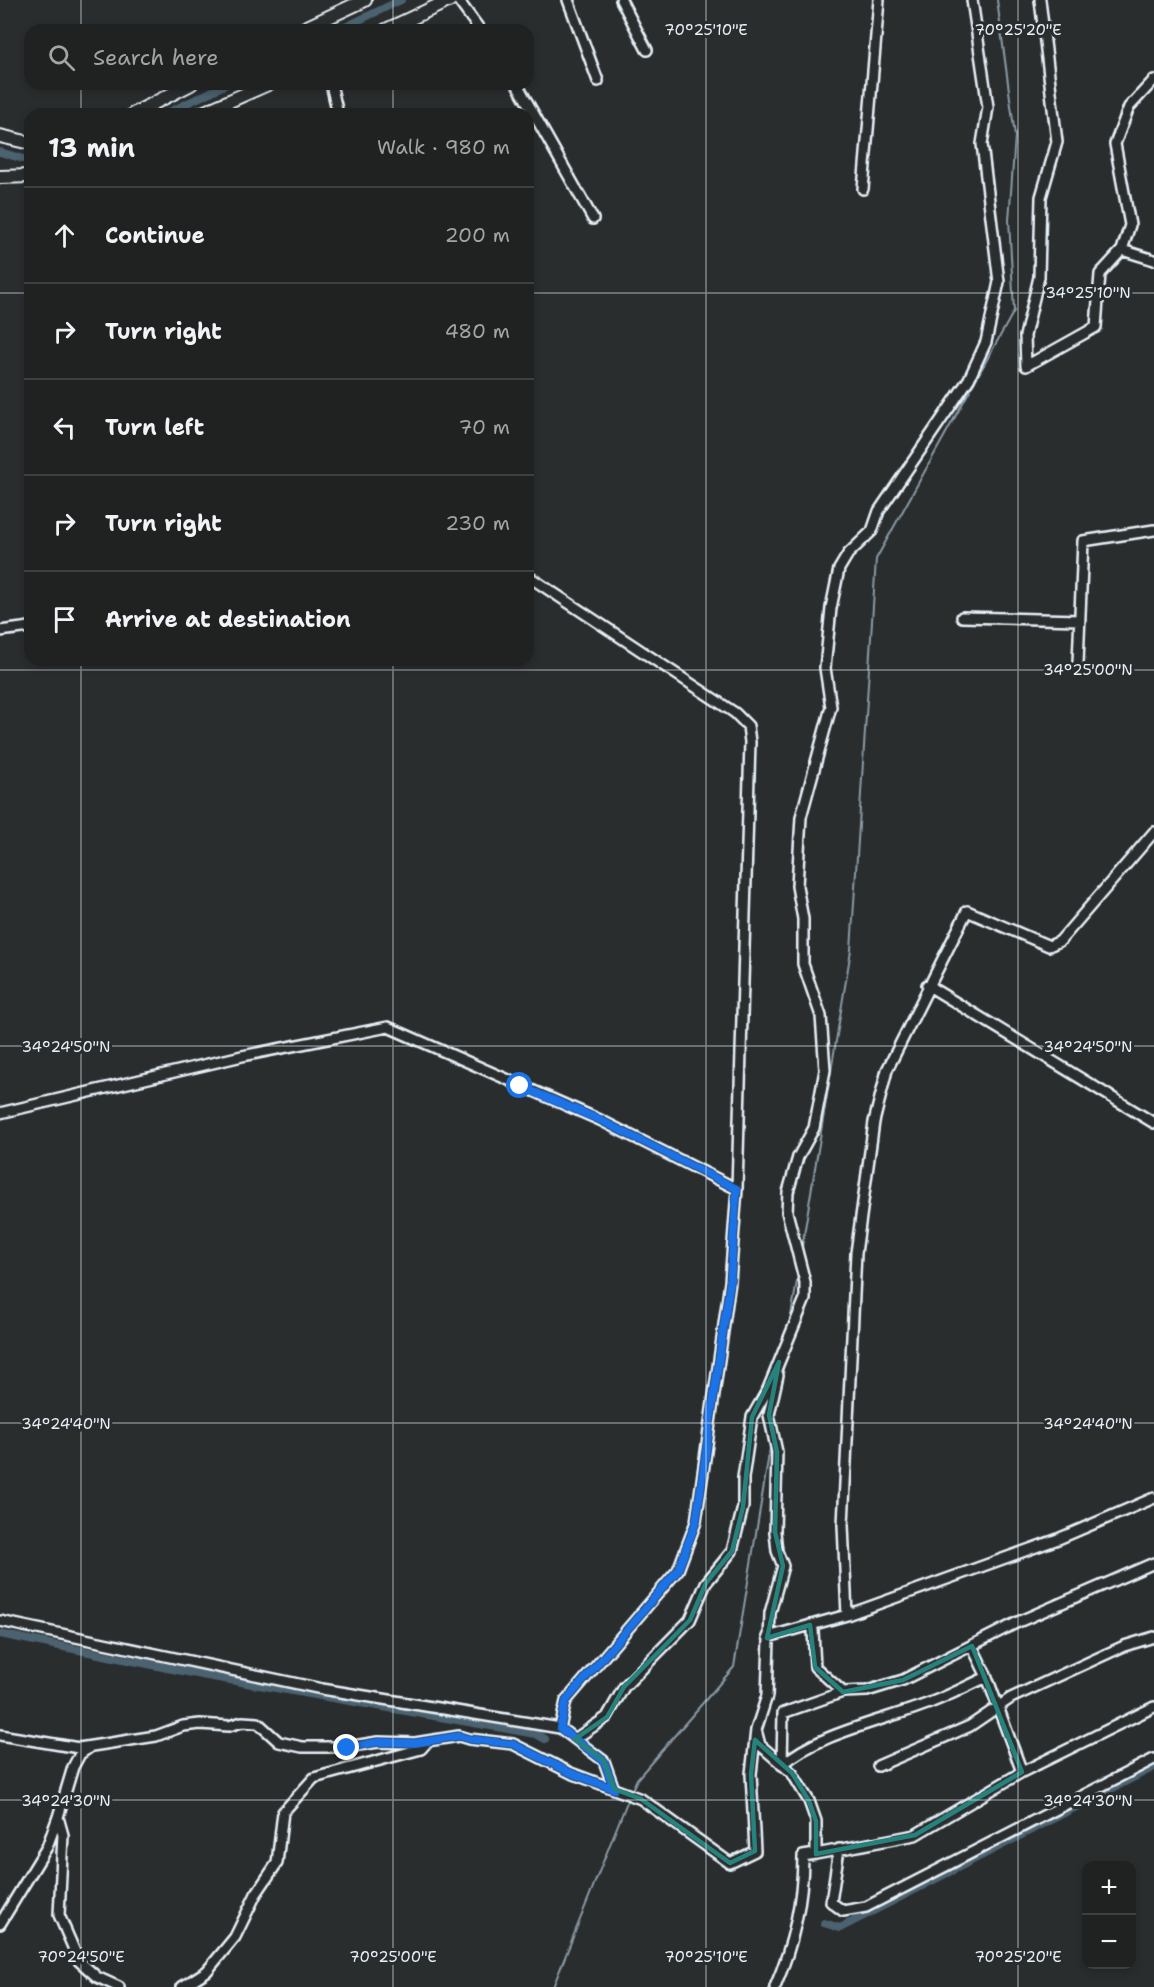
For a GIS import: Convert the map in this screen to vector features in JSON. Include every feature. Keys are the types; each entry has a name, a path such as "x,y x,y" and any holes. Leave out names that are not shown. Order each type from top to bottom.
{"street":[{"path":"399,24 450,0"},
{"path":"458,0 476,24"},
{"path":"568,0 598,81"},
{"path":"621,0 647,50"},
{"path":"863,189 879,0"},
{"path":"575,1739 607,1717 624,1687 690,1620 706,1583 732,1551 743,1507 743,1478 752,1417 779,1362 805,1299 805,1282 787,1212 788,1192 798,1157 814,1128 821,1104 825,1070 821,1016 803,964 803,919 797,886 801,817 831,707 825,668 831,608 839,569 848,554 872,531 879,511 969,379 986,342 999,282 982,144 988,107 972,0"},
{"path":"1040,0 1057,142 1041,197 1039,277 1026,336 1026,366 1096,327 1100,274 1122,250 1130,225 1115,144 1129,107 1154,80"},
{"path":"313,24 357,1"},
{"path":"144,108 179,90"},
{"path":"214,108 254,90"},
{"path":"332,90 337,108"},
{"path":"521,90 531,108"},
{"path":"534,113 593,219"},
{"path":"0,136 24,142"},
{"path":"0,177 24,176"},
{"path":"1122,250 1154,260"},
{"path":"1078,663 1083,541 1154,530"},
{"path":"534,580 735,713 748,726 750,742 737,1189 730,1282 696,1522 678,1570 566,1701 560,1728"},
{"path":"962,617 1080,620"},
{"path":"0,631 24,628"},
{"path":"847,1615 843,1525 858,1242 874,1122 887,1070 927,985 967,911 1049,946 1060,941 1154,832"},
{"path":"927,985 1154,1123"},
{"path":"0,1113 242,1056 388,1027 600,1120 737,1189"},
{"path":"0,1735 90,1748 156,1736 183,1726 200,1724 229,1726 242,1722 258,1723 279,1742 302,1747 347,1748 378,1742 428,1741 459,1736 513,1744 571,1773 641,1799 730,1863 755,1851 751,1774 756,1730 767,1696 770,1613 783,1566 777,1551 775,1532 777,1452 769,1415 779,1362"},
{"path":"768,1637 847,1615 1058,1539 1154,1498"},
{"path":"782,1765 783,1713 843,1692 867,1691 903,1680 1154,1563"},
{"path":"0,1621 303,1685 560,1728 604,1761 614,1789"},
{"path":"810,1625 813,1630 815,1667 843,1692"},
{"path":"878,1766 970,1726 1011,1698 1124,1646 1154,1637"},
{"path":"972,1646 999,1706 1022,1772"},
{"path":"782,1765 790,1757 830,1738 934,1702 987,1677"},
{"path":"775,1987 794,1934 803,1895 803,1856 915,1835 1022,1772 1154,1707"},
{"path":"756,1730 760,1745 792,1773 809,1801 816,1821 816,1854"},
{"path":"183,1987 207,1971 235,1937 256,1894 277,1863 283,1812 314,1778 421,1749 428,1741"},
{"path":"0,1924 47,1847 73,1767 80,1754 90,1748"},
{"path":"839,1849 831,1902 843,1911 866,1906 1154,1759"},
{"path":"58,1817 63,1835 59,1915 79,1961 97,1977 119,1987"}],"highlighted area":[{"path":"779,1362 769,1415 777,1452 775,1532 783,1566 767,1638 810,1625 815,1667 843,1692 903,1680 972,1646 1022,1772 915,1835 816,1854 816,1821 809,1801 792,1773 755,1740 751,1774 755,1851 730,1863 641,1799 614,1789 604,1761 575,1739 607,1717 624,1687 690,1620 706,1583 732,1551 743,1507 752,1417"}],"waterway":[{"path":"351,24 401,0"},
{"path":"801,1253 851,950 876,559 1014,311 1009,220 1015,136 997,0"},
{"path":"177,108 215,90"},
{"path":"0,152 24,159"},
{"path":"789,1327 799,1270"},
{"path":"782,1374 784,1362"},
{"path":"774,1422 779,1392"},
{"path":"631,1792 637,1779 734,1667 771,1442"},
{"path":"0,1634 207,1676 536,1734 545,1739"},
{"path":"824,1923 840,1928 1154,1767"},
{"path":"553,1987 629,1797"}],"route":[{"path":"347,1748 378,1742 415,1743 459,1736 513,1744 571,1773 614,1789 604,1761 560,1728 566,1701 678,1570 696,1522 730,1282 737,1189 600,1120 520,1086"}]}
